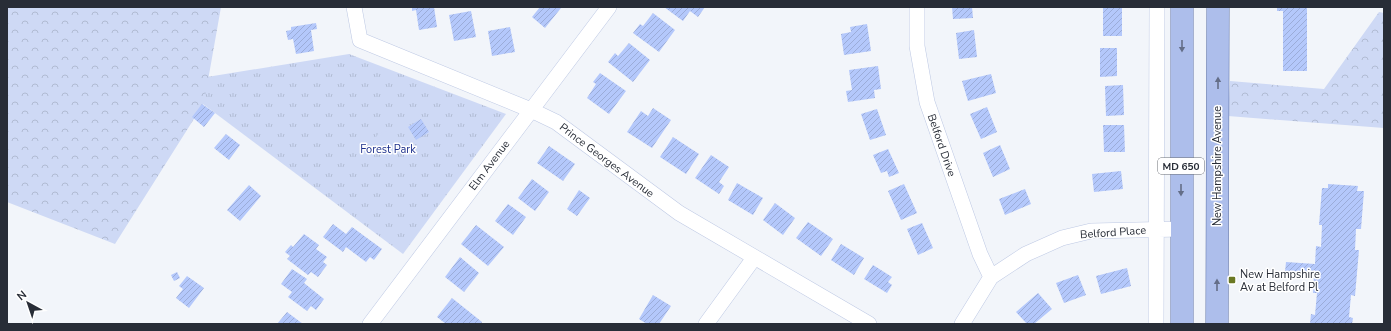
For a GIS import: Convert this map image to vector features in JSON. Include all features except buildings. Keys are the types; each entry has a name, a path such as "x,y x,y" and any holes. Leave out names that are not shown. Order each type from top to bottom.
{"main road":[{"name":"MD 650","path":"1182,7 1182,324"},
{"name":"New Hampshire Avenue","path":"1217,324 1218,7"}],"street":[{"name":"Prince Georges Avenue","path":"354,7 360,40 531,110 556,122 679,213 869,324"},
{"name":"Elm Avenue","path":"370,324 609,7"},
{"name":"Belford Drive","path":"917,7 917,46 927,102 980,254 991,278"},
{"path":"1156,324 1158,7"},
{"name":"Belford Place","path":"962,324 991,278 1026,254 1062,238 1091,231 1181,229"},
{"path":"706,324 754,258"}],"green space":[{"path":"7,7 221,7 204,103 115,244 7,202"},
{"path":"1379,12 1384,13 1384,128 1228,116 1230,81 1324,89"},
{"name":"Forest Park","path":"349,54 506,114 403,254 199,101 207,77"},
{"path":"386,131 394,134 397,142 394,150 386,153 378,150 375,142 378,134"}],"place":[{"name":"New Hampshire Av at Belford Pl","path":"1232,280"}]}
